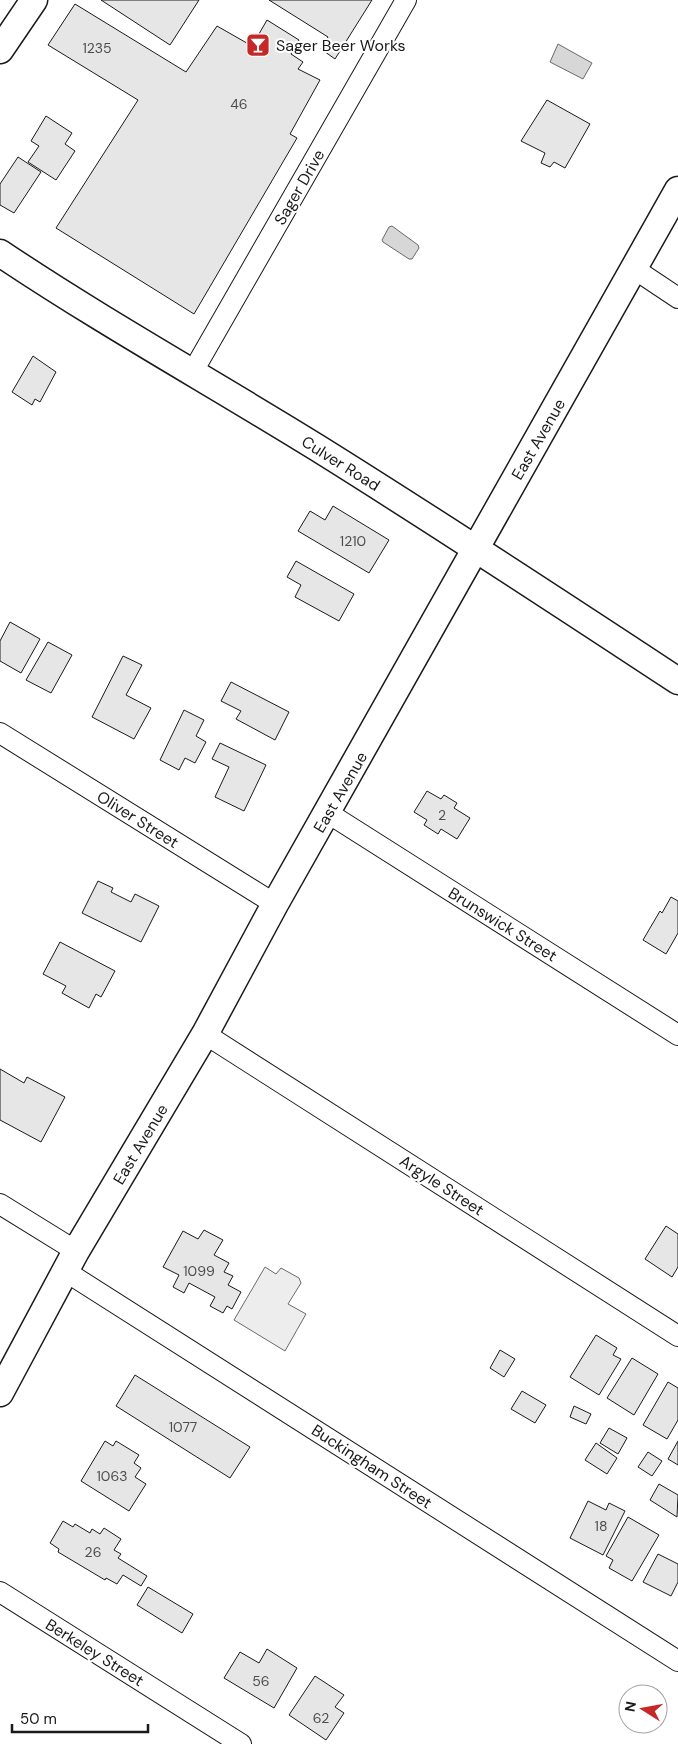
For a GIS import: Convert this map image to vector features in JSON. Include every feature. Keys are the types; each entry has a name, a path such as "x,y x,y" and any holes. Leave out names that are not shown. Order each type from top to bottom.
{"main road":[{"path":"0,50 34,0"},
{"name":"East Avenue","path":"0,1393 71,1261 205,1034 275,904 598,335 633,268 678,190"},
{"name":"Culver Road","path":"0,253 62,295 314,446 678,681"}],"street":[{"name":"Sager Drive","path":"192,373 406,0"},
{"path":"633,268 678,298"},
{"name":"Oliver Street","path":"0,733 275,904"},
{"name":"Brunswick Street","path":"328,813 678,1035"},
{"name":"Argyle Street","path":"205,1034 678,1336"},
{"name":"Buckingham Street","path":"0,1204 71,1261 678,1661"},
{"name":"Berkeley Street","path":"0,1592 241,1744"}],"shaded area":[{"path":"558,44 592,63 583,79 550,62"},
{"path":"392,226 418,245 419,248 412,259 409,259 383,242 382,240 389,227"},
{"path":"265,1267 276,1274 281,1268 299,1278 301,1283 288,1304 306,1314 285,1351 234,1320"}],"building":[{"path":"101,0 199,0 170,45"},
{"path":"269,0 372,0 335,59 321,49 328,37"},
{"path":"75,4 186,72 217,26 252,46 267,20 299,40 291,54 303,62 298,69 320,80 290,134 297,138 194,314 56,228 138,100 48,45"},
{"path":"547,100 590,124 565,168 554,162 550,167 541,163 545,153 521,141"},
{"path":"46,116 72,133 65,144 75,151 56,180 28,162 39,146 31,141"},
{"path":"18,157 41,172 14,213 0,205 0,184"},
{"path":"33,356 56,372 40,402 35,399 32,405 12,392"},
{"path":"333,506 389,540 369,573 298,531 310,511 325,520"},
{"path":"296,561 354,594 339,621 295,597 301,585 287,577"},
{"path":"10,622 40,639 21,673 0,661 0,641"},
{"path":"48,642 72,655 51,693 26,680"},
{"path":"123,656 142,665 126,695 151,708 134,739 92,717"},
{"path":"231,682 289,712 275,740 236,719 241,711 221,701"},
{"path":"184,710 204,720 196,736 206,742 195,763 185,758 179,770 160,760"},
{"path":"220,743 266,765 244,811 215,797 229,767 212,759"},
{"path":"427,791 441,799 444,795 457,803 454,808 470,818 457,839 441,829 438,834 424,825 427,820 414,812"},
{"path":"98,881 113,888 111,892 131,902 135,894 159,906 141,942 82,913"},
{"path":"671,897 678,901 678,933 666,954 643,940 660,911 662,913"},
{"path":"60,942 115,971 101,997 96,994 89,1008 62,993 66,986 43,974"},
{"path":"0,1069 24,1083 27,1077 65,1097 41,1142 0,1120"},
{"path":"666,1226 678,1234 678,1267 672,1277 645,1259"},
{"path":"204,1230 223,1240 214,1255 229,1263 224,1272 233,1276 228,1285 241,1292 232,1309 227,1306 223,1313 210,1306 215,1297 189,1283 184,1293 173,1287 179,1275 163,1267 183,1231 198,1239"},
{"path":"596,1335 617,1348 613,1355 621,1359 599,1395 570,1377"},
{"path":"500,1350 515,1359 504,1377 490,1368"},
{"path":"632,1358 658,1374 634,1415 607,1398"},
{"path":"135,1375 250,1447 230,1478 116,1406"},
{"path":"668,1382 678,1388 678,1420 667,1439 643,1425"},
{"path":"522,1391 546,1405 535,1423 511,1409"},
{"path":"574,1406 591,1414 586,1424 570,1417"},
{"path":"609,1428 627,1438 618,1454 600,1443"},
{"path":"105,1441 113,1446 116,1441 139,1455 134,1463 141,1468 135,1477 146,1484 129,1511 81,1481"},
{"path":"678,1441 678,1465 668,1459"},
{"path":"596,1443 617,1458 607,1474 585,1460"},
{"path":"648,1452 662,1461 652,1476 638,1467"},
{"path":"659,1484 678,1495 677,1517 650,1500"},
{"path":"588,1501 606,1510 609,1503 625,1511 603,1555 570,1538"},
{"path":"628,1517 659,1535 632,1581 609,1568 613,1560 606,1556"},
{"path":"63,1521 73,1527 75,1524 90,1533 92,1529 100,1534 104,1528 121,1539 114,1550 121,1554 118,1558 147,1576 141,1586 123,1575 117,1584 106,1578 105,1580 58,1552 59,1549 50,1543"},
{"path":"658,1554 678,1564 678,1582 671,1596 643,1582"},
{"path":"148,1587 193,1614 182,1633 137,1605"},
{"path":"267,1649 297,1668 274,1708 224,1678 240,1652 259,1663"},
{"path":"315,1676 344,1695 335,1707 344,1713 326,1740 289,1715"}],"place":[{"name":"Sager Beer Works","path":"258,45"}]}
